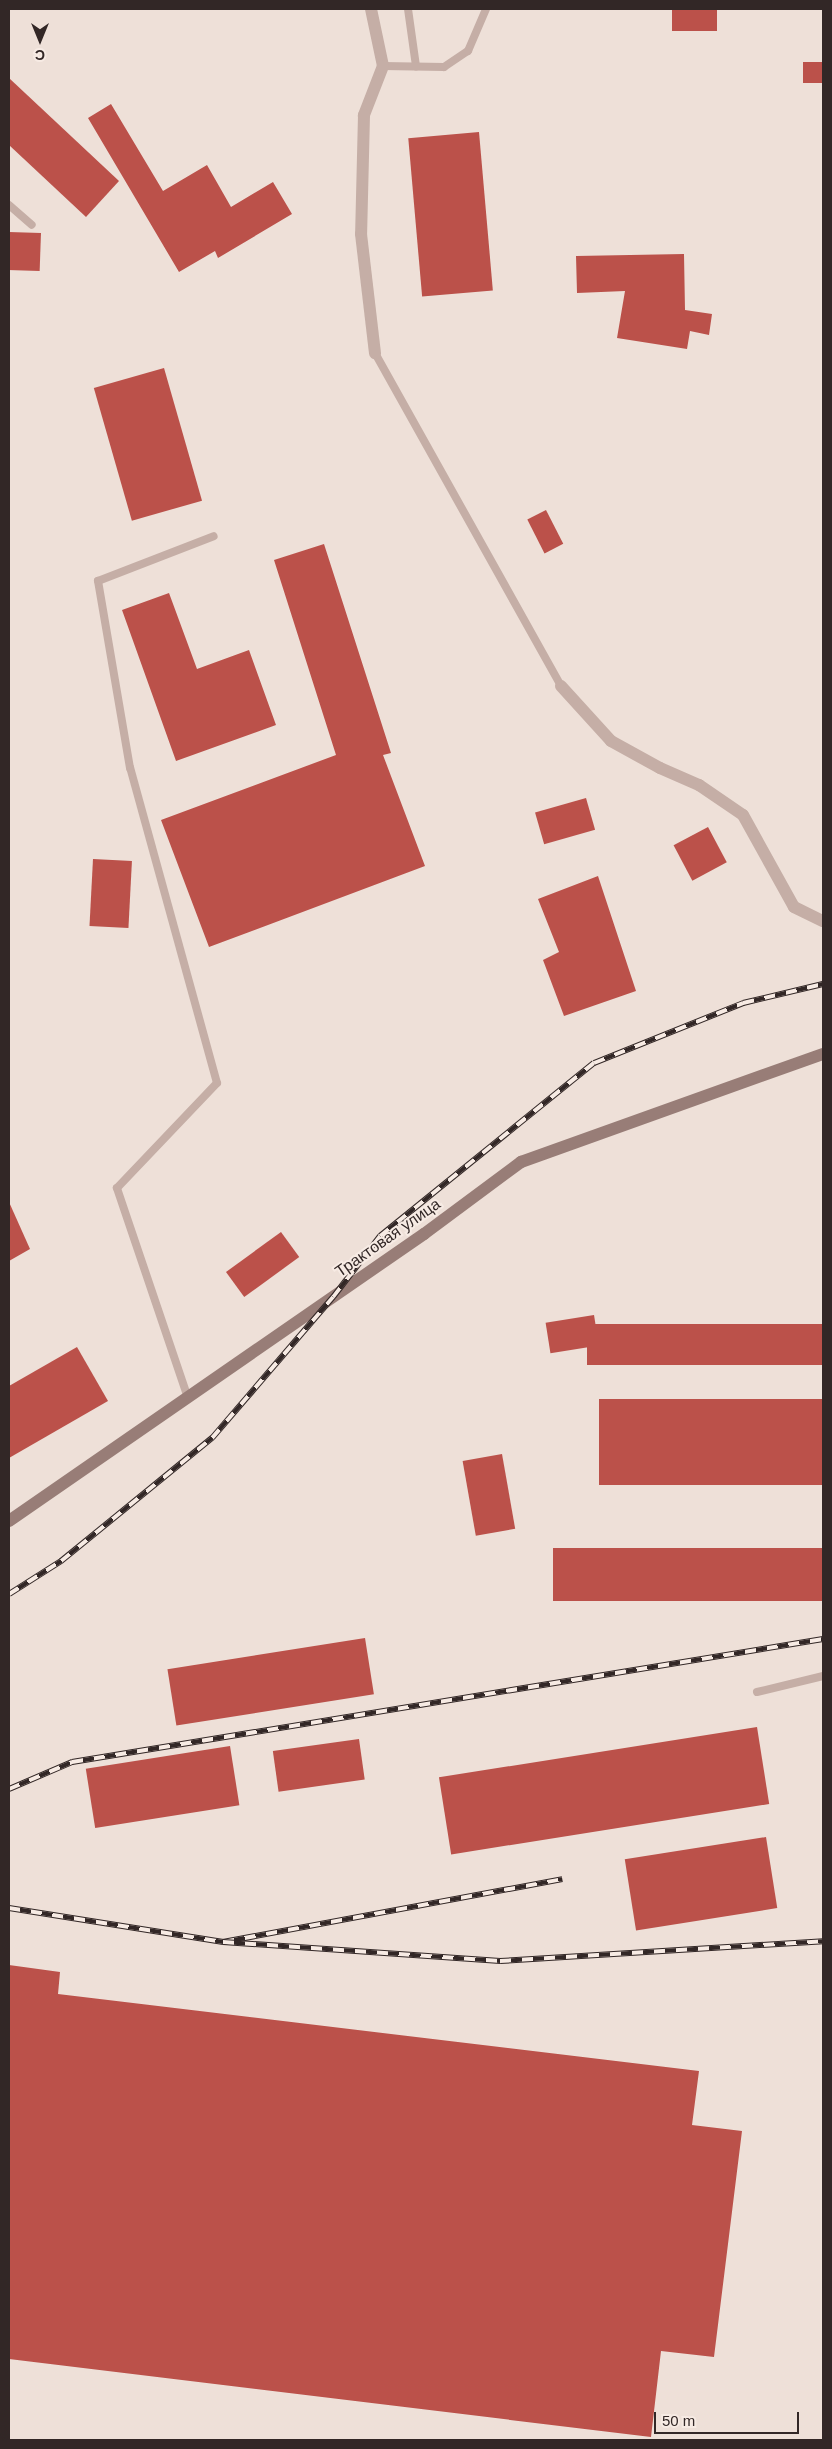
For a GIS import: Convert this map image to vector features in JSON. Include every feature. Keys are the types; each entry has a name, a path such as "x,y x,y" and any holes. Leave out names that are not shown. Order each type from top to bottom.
{"main road":[{"name":"Трактовая улица","path":"9,1521 424,1234 521,1162 823,1054"}],"street":[{"path":"372,9 383,66 364,115 361,234 374,353"},
{"path":"562,686 611,741 660,768 699,785 743,814 794,906 823,921"}],"lane":[{"path":"408,9 416,66"},
{"path":"383,66 444,66 468,51 486,9"},
{"path":"9,205 32,225"},
{"path":"374,353 562,686"},
{"path":"188,1398 118,1188 217,1083 130,768 98,581 214,536"},
{"path":"757,1692 823,1676"}],"building":[{"path":"672,9 717,9 717,31 672,31"},
{"path":"803,62 823,62 823,83 803,83"},
{"path":"9,78 119,181 86,217 9,145"},
{"path":"111,104 163,191 207,165 231,207 273,182 292,214 218,258 215,251 179,272 88,118"},
{"path":"479,132 493,290 422,297 408,138"},
{"path":"9,232 41,233 40,271 9,270"},
{"path":"684,254 685,310 712,314 709,335 690,331 687,349 617,338 625,291 577,293 576,256"},
{"path":"164,368 202,501 132,521 94,388"},
{"path":"546,510 563,544 545,553 527,520"},
{"path":"324,544 391,753 383,755 425,866 209,947 161,820 336,755 274,560"},
{"path":"169,593 197,669 249,650 276,725 176,761 122,610"},
{"path":"586,798 595,830 544,844 535,813"},
{"path":"708,827 727,862 692,881 674,845"},
{"path":"93,859 132,861 128,928 89,926"},
{"path":"598,876 636,991 564,1016 543,960 559,952 538,899"},
{"path":"9,1202 30,1249 9,1261"},
{"path":"281,1232 299,1257 244,1297 226,1272"},
{"path":"594,1315 599,1346 550,1353 546,1323"},
{"path":"587,1324 823,1324 823,1365 587,1365"},
{"path":"77,1347 108,1401 9,1458 9,1386"},
{"path":"599,1399 823,1399 823,1485 599,1485"},
{"path":"502,1454 515,1529 476,1536 463,1461"},
{"path":"553,1548 823,1548 823,1601 553,1601"},
{"path":"365,1638 374,1694 176,1726 167,1669"},
{"path":"757,1727 769,1804 451,1854 439,1777"},
{"path":"359,1739 365,1780 279,1792 273,1751"},
{"path":"230,1746 239,1805 95,1828 86,1769"},
{"path":"766,1837 777,1908 636,1930 625,1859"},
{"path":"9,1965 60,1972 58,1994 699,2071 692,2125 742,2131 714,2357 661,2351 651,2437 9,2359"}],"railway":[{"path":"9,1594 61,1561 212,1438 333,1297 380,1236 594,1063 743,1003 823,984"},
{"path":"9,1789 72,1762 823,1639"},
{"path":"9,1908 223,1942 562,1879"},
{"path":"223,1942 500,1961 823,1941"}]}
